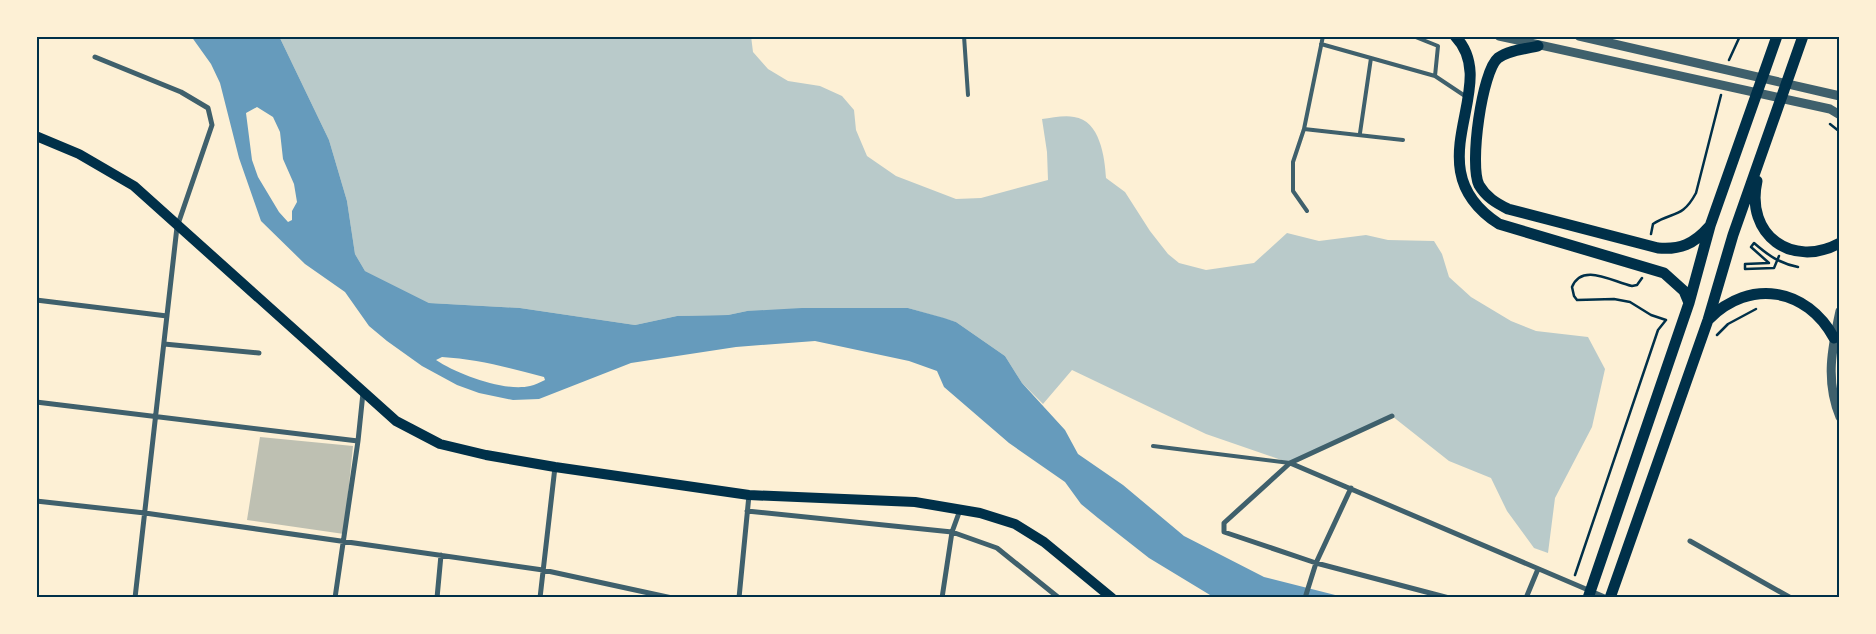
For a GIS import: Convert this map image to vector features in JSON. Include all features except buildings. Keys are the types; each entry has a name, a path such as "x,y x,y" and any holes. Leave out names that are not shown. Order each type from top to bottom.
{"main road":[{"path":"1456,36 1467,52 1469,64 1467,98 1459,144 1459,164 1463,183 1477,208 1499,224 1664,273 1684,291 1689,303"},
{"path":"1608,598 1708,320 1733,235 1803,36"},
{"path":"1588,598 1678,338 1710,226 1774,40"},
{"path":"1538,46 1509,52 1497,59 1490,71 1478,123 1474,158 1479,184 1486,195 1495,203 1508,209 1658,248 1673,249 1687,245 1700,238 1710,226"},
{"path":"1769,131 1756,188 1755,205 1763,228 1777,243 1803,253 1817,252 1840,243"},
{"path":"36,136 79,154 134,186 396,421 440,444 486,455 555,467 749,495 915,502 980,513 1022,528 1058,552 1112,598"},
{"path":"1708,320 1718,310 1742,297 1756,294 1782,295 1796,300 1819,316 1834,338"}],"street":[{"path":"1499,36 1815,105 1830,109 1840,115"},
{"path":"1579,36 1840,96"},
{"path":"95,57 181,92 208,108 212,125 178,227 136,598"},
{"path":"36,300 167,316"},
{"path":"1840,312 1834,338 1830,376 1835,405 1840,417"},
{"path":"164,344 259,353"},
{"path":"335,598 363,393"},
{"path":"36,402 358,440"},
{"path":"1392,416 1290,463 1224,523 1224,532 1316,563 1449,598"},
{"path":"1290,463 1608,598"},
{"path":"540,598 555,467"},
{"path":"1305,598 1316,563 1351,488"},
{"path":"739,598 749,495"},
{"path":"36,500 344,540 543,570 672,598"},
{"path":"942,598 952,532 960,510"},
{"path":"747,511 952,532 996,548 1059,598"},
{"path":"1690,541 1791,598"},
{"path":"437,598 441,555"},
{"path":"1526,598 1538,569"}],"lane":[{"path":"964,36 968,95"},
{"path":"1307,211 1293,190 1293,162 1304,128 1323,36"},
{"path":"1413,36 1438,46 1435,76"},
{"path":"1321,44 1435,76 1467,98"},
{"path":"1360,133 1371,58"},
{"path":"1304,128 1360,133 1403,140"},
{"path":"1153,446 1290,463"}],"path":[{"path":"1731,71 1731,52 1740,36"},
{"path":"1653,224 1660,219 1675,216 1690,203 1696,193 1728,85"},
{"path":"1826,120 1840,132"},
{"path":"1781,254 1774,268 1745,269 1745,264 1769,263 1751,247 1754,243 1772,259 1798,267"},
{"path":"1574,579 1658,330 1665,318 1658,318 1630,302 1614,299 1577,300 1572,292 1574,282 1585,274 1593,274 1632,286 1638,285 1642,280"},
{"path":"1716,340 1718,334 1728,324 1755,309 1764,308"}],"shaded area":[{"path":"279,36 751,36 753,52 768,69 788,81 820,86 842,96 854,110 856,130 867,156 896,176 956,199 981,198 1048,180 1047,152 1042,119 1070,116 1083,120 1090,125 1099,141 1106,178 1125,192 1150,231 1168,254 1179,263 1206,270 1254,263 1287,233 1319,241 1366,235 1388,240 1434,241 1442,254 1449,277 1471,297 1511,321 1536,331 1588,337 1605,369 1592,427 1555,498 1548,553 1534,548 1507,511 1491,478 1449,461 1392,416 1290,463 1206,434 1072,370 1043,404 1022,383 1005,356 956,322 908,308 747,311 728,315 677,316 635,325 520,308 429,303 365,271 355,254 347,201 329,140"}],"water":[{"path":"191,36 279,36 329,140 347,201 355,254 365,271 429,303 520,308 635,325 677,316 728,315 747,311 802,308 908,308 944,318 956,322 1005,356 1022,383 1065,430 1078,454 1123,485 1184,536 1264,577 1347,598 1215,598 1149,558 1098,518 1081,504 1065,482 1009,443 944,387 937,371 909,361 815,341 736,347 631,363 539,399 513,400 479,393 457,385 422,366 369,326 345,292 305,264 261,221 239,158 220,83 211,64","holes":["257,107 273,117 280,132 283,159 294,184 297,202 292,211 292,220 288,222 279,212 258,177 252,160 246,113","442,357 493,364 544,377 545,380 532,386 519,387 494,384 468,376 436,360"]}]}
